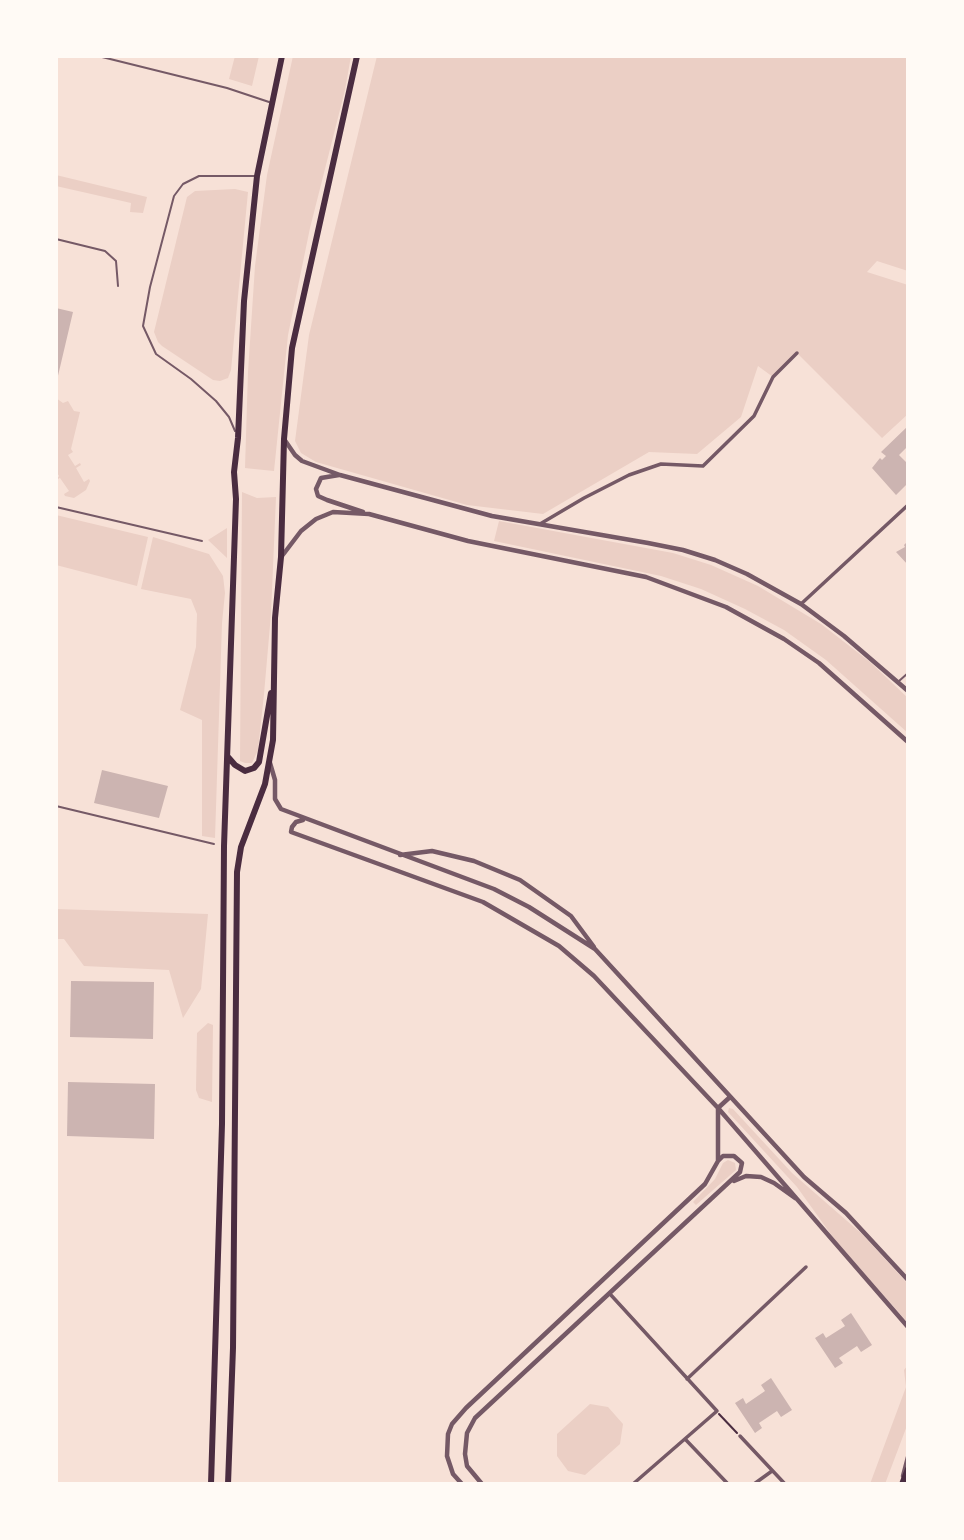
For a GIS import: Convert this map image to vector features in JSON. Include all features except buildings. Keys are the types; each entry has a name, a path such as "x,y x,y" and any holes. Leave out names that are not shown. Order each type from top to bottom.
{"main road":[{"path":"211,1484 222,1124 221,845 228,757 236,499 234,472 244,301 257,176 282,56"},
{"path":"228,1484 233,1362 237,872 241,847 265,784 273,740 275,618 281,557 284,439 292,348 357,56"},
{"path":"228,757 245,771 254,768 259,762 274,677"},
{"path":"902,1482 908,1469"}],"street":[{"path":"540,524 629,475 661,464 703,466 754,416 773,377 797,353"},
{"path":"284,439 295,456 302,461 340,475 465,509 683,550 747,574 801,604 844,636 908,691"},
{"path":"340,475 321,478 316,489 318,496 369,514 468,541 646,577 726,607 751,619 819,663 908,742"},
{"path":"801,604 908,505"},
{"path":"281,557 301,531 316,519 333,512 369,514"},
{"path":"270,762 275,780 275,799 281,809 304,820 494,889 529,907 596,951"},
{"path":"304,820 296,822 291,832 483,902 559,946 594,976 718,1108 908,1327"},
{"path":"399,855 432,851 474,861 520,880 571,916 596,951 804,1177 855,1223 908,1280"},
{"path":"463,1484 453,1474 447,1456 448,1434 458,1416 696,1194 711,1176 718,1160 718,1108 730,1097"},
{"path":"482,1484 467,1466 465,1454 467,1433 475,1418 733,1181 740,1172 741,1161 729,1155 718,1160"},
{"path":"733,1181 746,1177 761,1177 774,1183 802,1204"},
{"path":"687,1379 806,1267"},
{"path":"610,1294 717,1411 633,1484"},
{"path":"740,1436 785,1484"},
{"path":"685,1439 728,1484"},
{"path":"902,1482 908,1457"},
{"path":"754,1484 772,1471"}],"lane":[{"path":"98,56 227,88 272,103"},
{"path":"238,438 229,417 216,401 156,354 144,326 150,287 174,196 183,184 199,176 257,176"},
{"path":"56,239 105,251 116,261 118,286"},
{"path":"56,507 202,541"},
{"path":"898,682 908,673"},
{"path":"56,806 214,844"}],"path":[{"path":"717,1411 740,1436"}],"shaded area":[{"path":"235,56 259,56 252,86 229,79"},
{"path":"293,56 351,56 310,228 288,335 274,471 245,468 248,372 255,266 267,175"},
{"path":"377,56 908,56 908,271 877,261 867,272 908,285 908,414 882,438 797,353 773,377 758,366 741,417 697,454 649,452 543,514 467,505 316,462 301,453 295,441 309,335"},
{"path":"56,175 147,197 143,213 130,212 131,203 56,186"},
{"path":"235,189 248,192 231,370 228,378 220,381 213,380 162,346 154,332 187,197 195,191"},
{"path":"56,398 63,403 68,401 74,411 80,412 71,449 73,452 68,455 75,466 80,463 76,468 84,482 89,479 90,481 86,490 74,498 65,496 69,491 60,478 56,480 59,476 56,471"},
{"path":"242,492 257,498 276,497 271,614 264,694 258,750 252,763 240,761"},
{"path":"56,515 148,537 137,586 56,565"},
{"path":"499,521 673,553 711,565 758,586 821,624 870,662 908,698 908,733 826,660 784,630 745,609 701,589 661,576 494,541"},
{"path":"227,528 227,558 208,540"},
{"path":"153,537 209,554 223,576 225,593 215,838 202,836 202,720 180,710 196,647 197,614 191,599 141,589"},
{"path":"56,909 208,914 201,989 183,1018 169,970 84,966 64,939 56,939"},
{"path":"208,1023 213,1025 212,1102 199,1098 196,1090 197,1033"},
{"path":"729,1108 733,1109 792,1173 862,1234 908,1284 908,1323 835,1240 797,1187 728,1112"},
{"path":"728,1160 735,1163 736,1170 696,1205 693,1202 715,1179 723,1163"},
{"path":"908,1365 908,1423 885,1484 870,1484 906,1387 904,1370"},
{"path":"590,1404 608,1407 623,1424 620,1444 585,1475 568,1471 557,1456 557,1434"}]}
